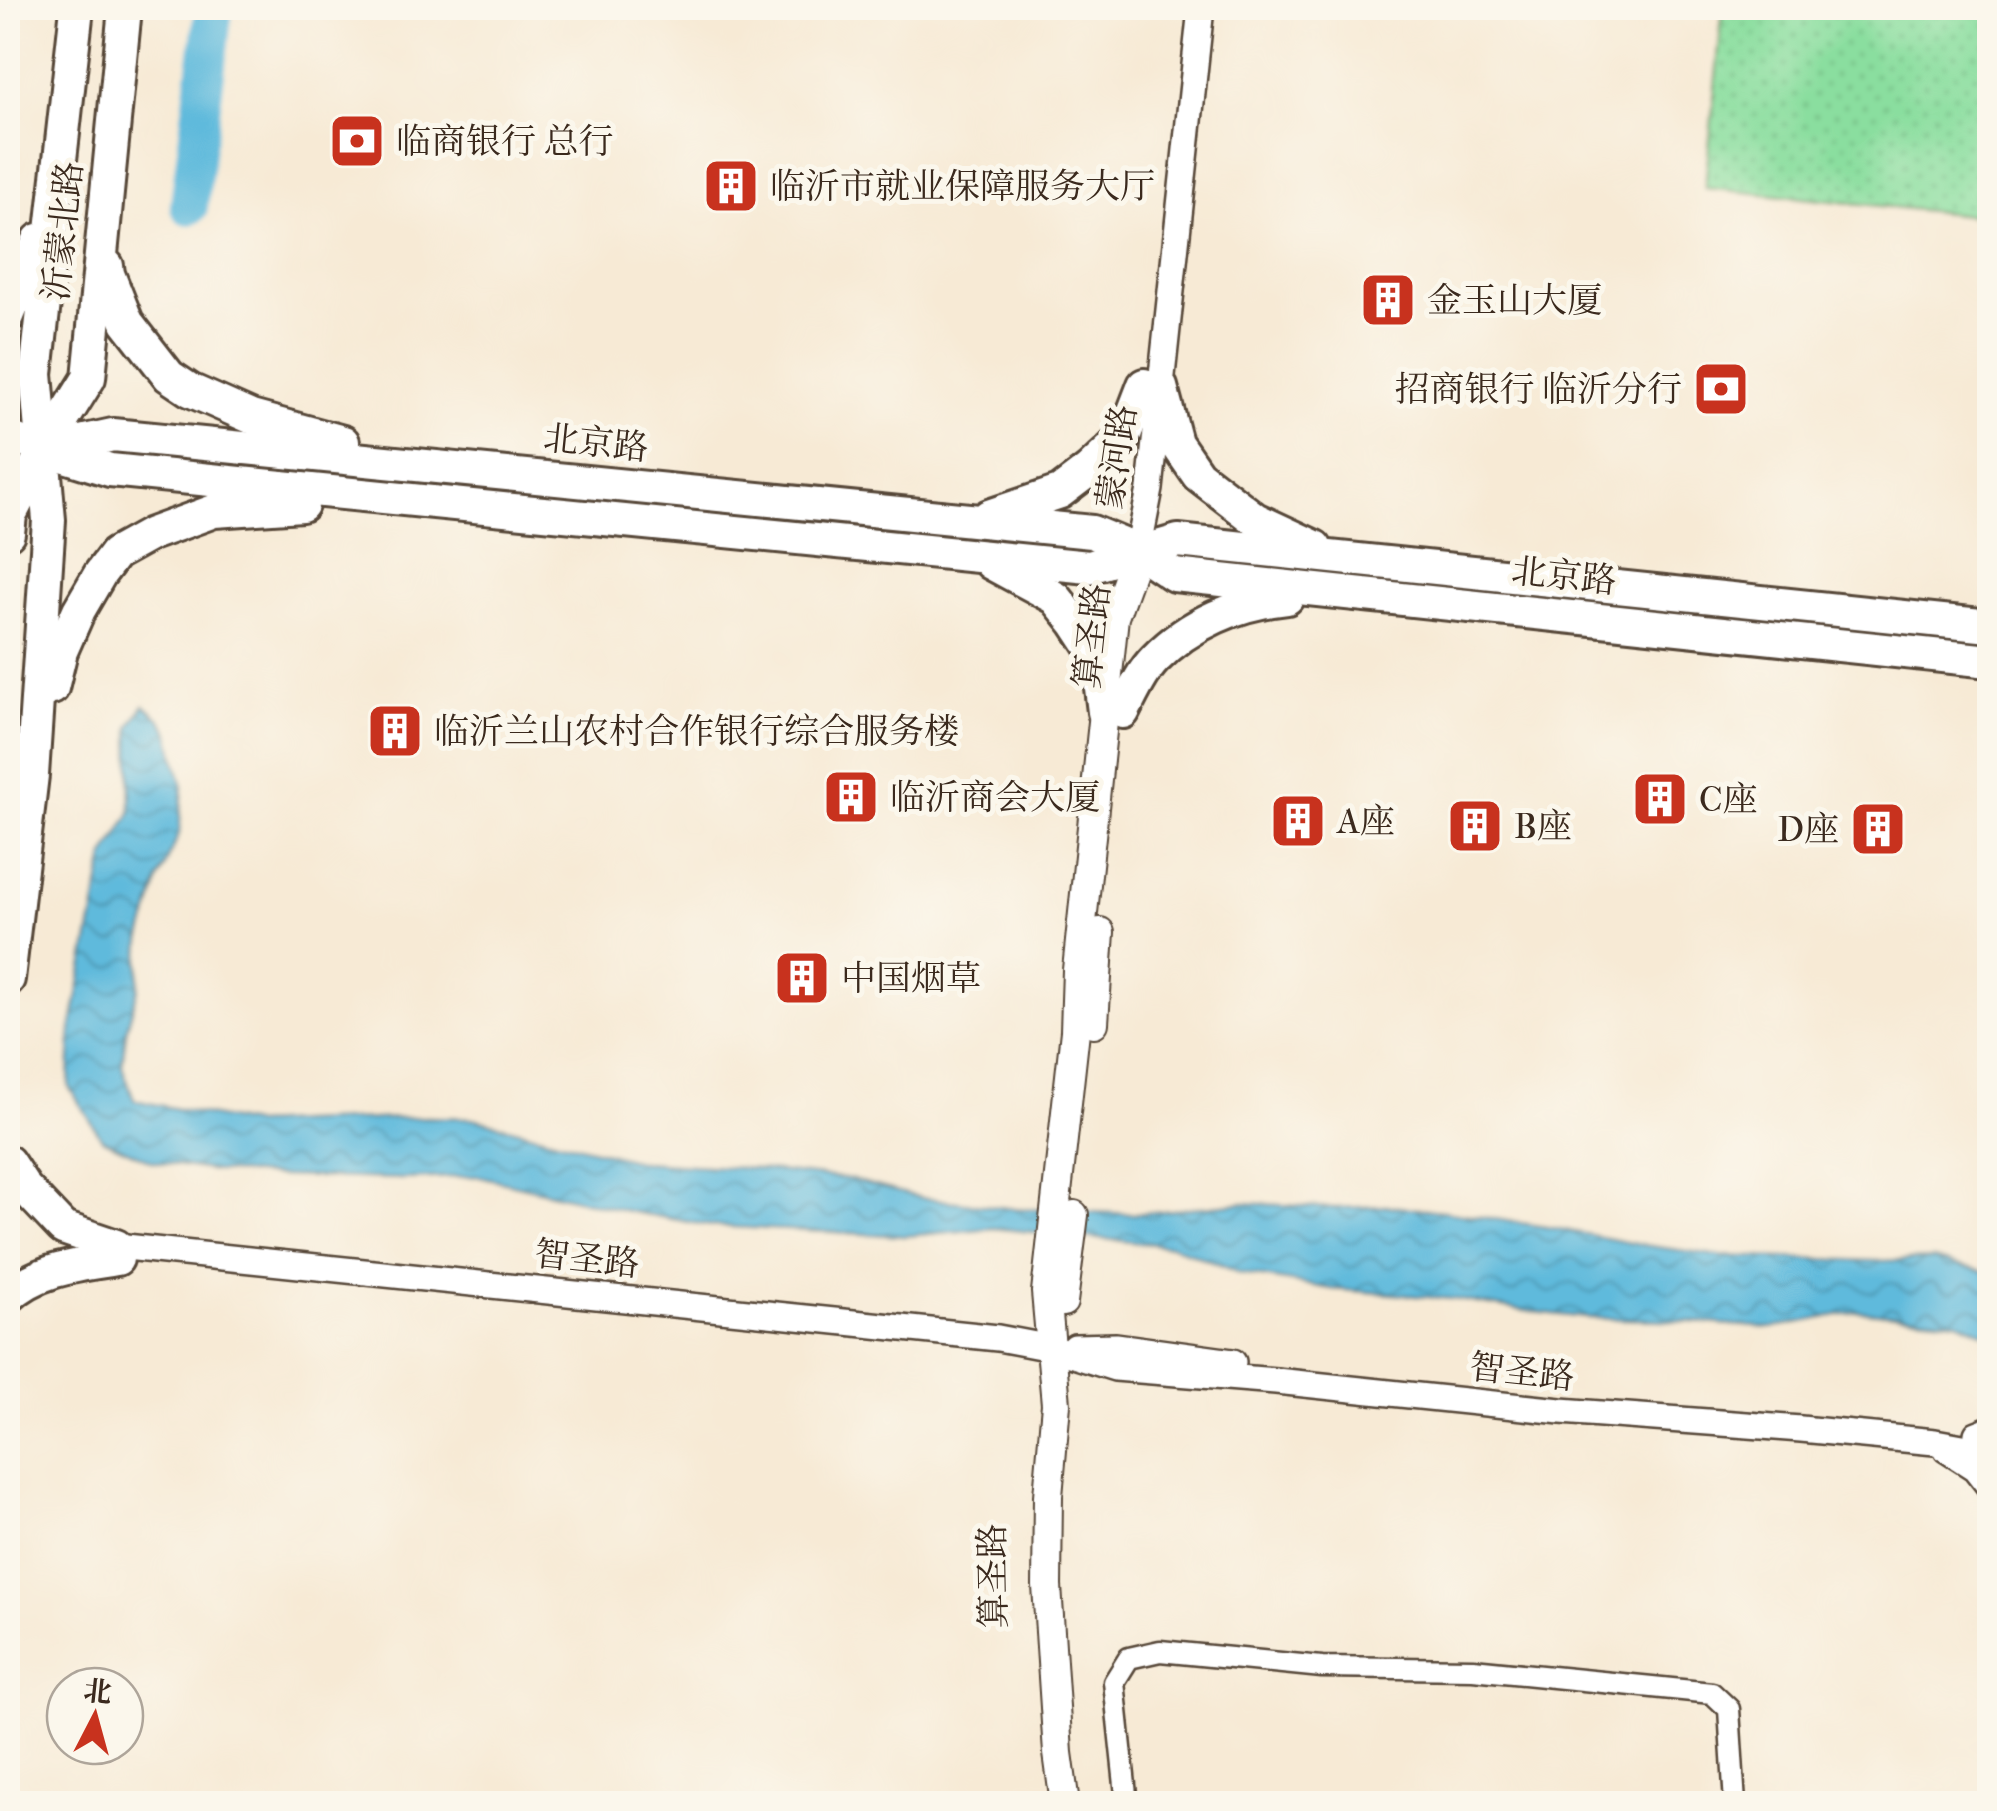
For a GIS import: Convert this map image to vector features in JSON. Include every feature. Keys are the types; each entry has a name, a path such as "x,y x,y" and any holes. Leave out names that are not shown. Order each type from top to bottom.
{"main road":[{"name":"沂蒙北路","path":"8,979 32,775 49,520 36,374 77,8"},
{"name":"沂蒙北路","path":"8,533 10,515 44,450 89,378 125,8"},
{"path":"8,316 54,203"},
{"path":"104,233 108,274 126,322 168,376 251,417 439,467"},
{"path":"976,520 1060,492 1124,436 1153,386"},
{"path":"1153,386 1176,443 1198,475 1255,519 1337,558"},
{"name":"北京路","path":"8,435 110,470 1089,567 1178,541 1990,626"},
{"name":"北京路","path":"8,454 113,435 1092,532 1138,551 1174,575 1990,662"},
{"path":"32,775 61,650 100,574 115,554 151,534 214,510 403,499"},
{"name":"算圣路","path":"1046,1804 1039,1755 1029,1586 1029,1514 1037,1402 1065,1295 1060,1254 1093,1033 1113,712 1138,551"},
{"path":"978,556 1056,598 1097,655 1113,712"},
{"path":"1113,712 1153,661 1219,614 1261,601 1338,593"},
{"path":"8,1162 25,1188 63,1228 117,1253"},
{"path":"8,1297 16,1289 63,1267 117,1253"},
{"name":"算圣路","path":"1050,1348 1056,1404 1048,1496 1047,1586 1065,1804"}],"street":[{"name":"蒙河路","path":"1138,551 1150,489 1153,386 1184,8"},
{"name":"蒙河路","path":"1153,386 1201,8"},
{"name":"智圣路","path":"117,1253 998,1338 1050,1348 1115,1368 1561,1412 1935,1442 1986,1438"},
{"name":"智圣路","path":"1050,1348 1116,1346 1502,1392 1802,1415 1986,1438"},
{"path":"1935,1442 1975,1468 1990,1487"},
{"path":"1127,1804 1114,1682 1129,1658 1160,1651 1322,1667 1472,1669 1712,1694 1729,1709 1735,1804"}],"green space":[{"path":"1723,8 1989,8 1989,217 1705,188"}],"water":[{"path":"144,705 168,730 183,787 179,834 159,879 141,941 138,989 126,1031 122,1066 134,1100 251,1124 473,1118 641,1162 849,1179 922,1198 1008,1208 1133,1214 1243,1203 1336,1208 1387,1206 1443,1211 1721,1256 1933,1259 1989,1273 1989,1335 1958,1321 1858,1311 1771,1328 1588,1318 1453,1299 1332,1289 1240,1273 1173,1246 993,1228 905,1236 712,1226 627,1211 479,1176 279,1176 151,1161 102,1139 69,1087 71,1030 105,856 131,813 130,727"}],"waterway":[{"path":"189,206 214,8"}],"place":[{"name":"临商银行 总行","path":"357,141"},
{"name":"临沂市就业保障服务大厅","path":"731,186"},
{"name":"金玉山大厦","path":"1388,300"},
{"name":"招商银行 临沂分行","path":"1721,389"},
{"name":"临沂兰山农村合作银行综合服务楼","path":"395,731"},
{"name":"临沂商会大厦","path":"851,797"},
{"name":"C座","path":"1660,799"},
{"name":"A座","path":"1298,821"},
{"name":"B座","path":"1475,826"},
{"name":"D座","path":"1878,829"},
{"name":"中国烟草","path":"802,978"}]}
